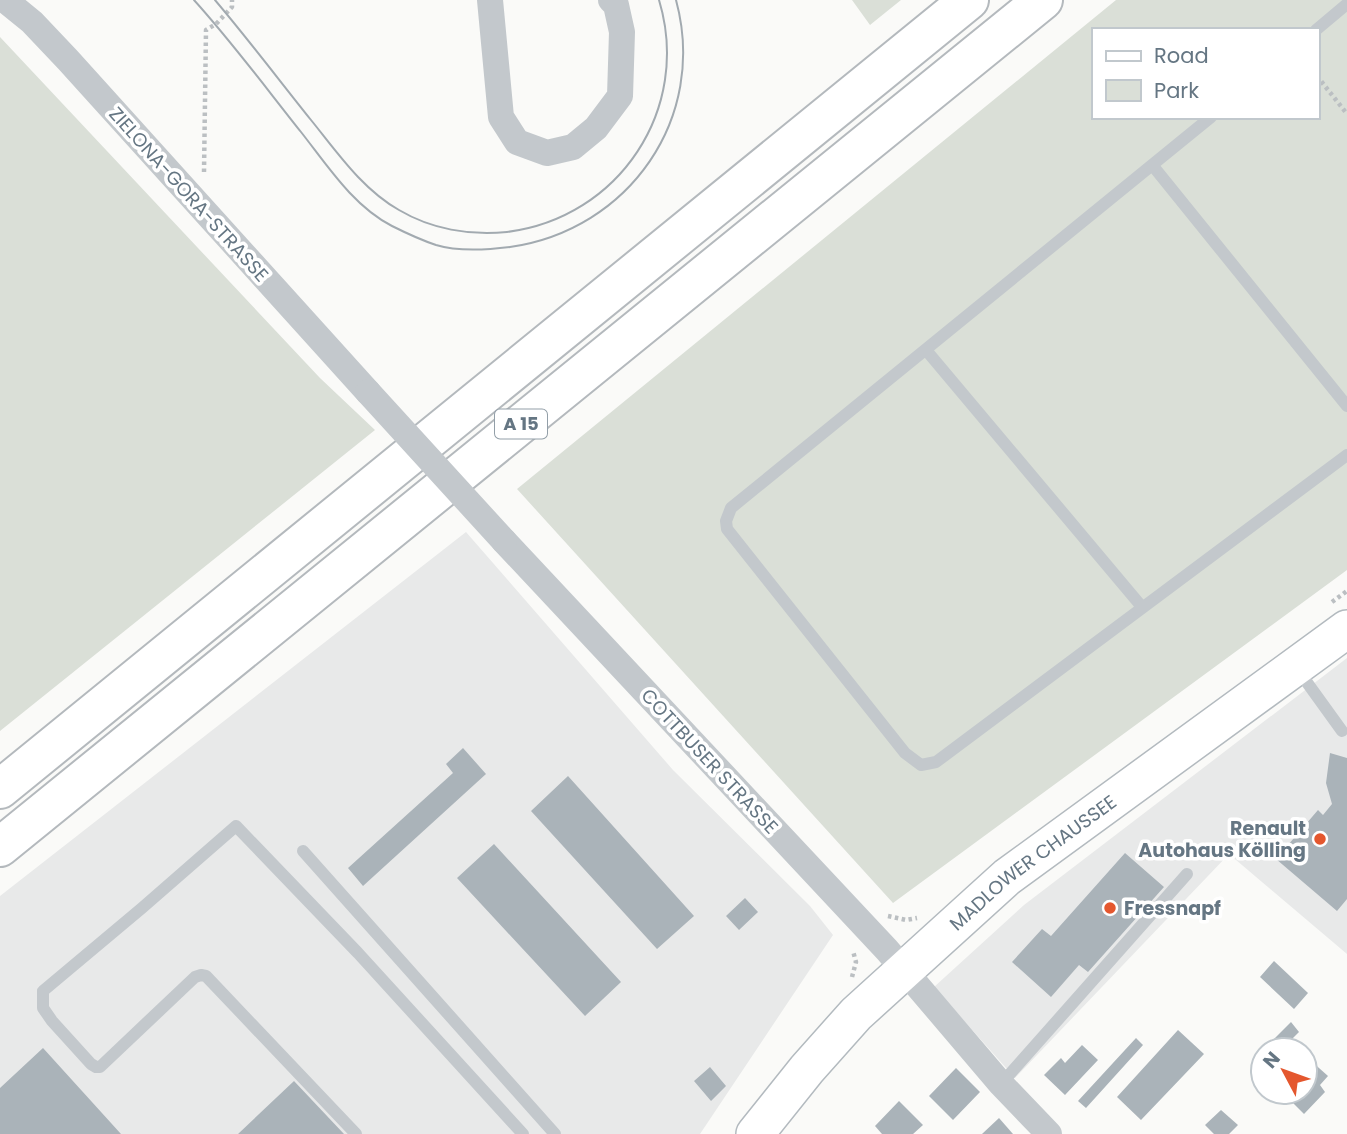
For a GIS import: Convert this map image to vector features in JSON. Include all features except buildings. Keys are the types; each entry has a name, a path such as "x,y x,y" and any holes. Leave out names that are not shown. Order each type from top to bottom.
{"highway":[{"name":"A 15","path":"0,789 969,0"},
{"name":"A 15","path":"0,848 1043,0"}],"main road":[{"name":"MADLOWER CHAUSSEE","path":"755,1134 856,1014 1007,877 1347,629"}],"street":[{"name":"ZIELONA-GORA-STRASSE","path":"5,0 50,41 368,392"},
{"path":"490,0 501,117 517,142 547,153 573,147 596,128 620,96 622,32 616,5 611,0"},
{"name":"COTTBUSER STRASSE","path":"368,392 904,969 1001,1084 1049,1134"}],"lane":[{"path":"1318,28 1347,4"},
{"path":"1209,119 732,508 726,521 727,530 905,753 921,765 936,762 1347,455"},
{"path":"1153,166 1347,406"},
{"path":"926,350 1142,607"},
{"path":"1296,666 1342,731"},
{"path":"356,1134 206,976 195,977 100,1067 96,1067 52,1021 43,1008 43,991 236,826 358,953 523,1134"},
{"path":"303,851 555,1134"},
{"path":"1001,1084 1187,874"}],"path":[{"path":"199,206 204,184 205,30 216,24 232,7 232,0"},
{"path":"1319,79 1347,114"}],"shaded area":[{"path":"466,532 673,770 810,906 833,935 700,1134 0,1134 0,896"},
{"path":"1347,658 1347,954 1229,854 1015,1078 934,987 1024,905"}],"green space":[{"path":"852,0 901,0 870,25"},
{"path":"1116,0 1347,0 1347,570 893,903 517,489"},
{"path":"0,37 320,378 375,430 0,731"}],"tram line":[{"path":"194,0 331,171 365,208 392,226 436,245 473,250 510,247 553,236 591,218 623,192 650,161 669,126 680,86 683,44 676,0"},
{"path":"215,0 341,157 373,192 411,217 451,230 479,233 507,232 547,222 583,205 613,181 637,152 655,118 665,80 667,41 659,0"}],"place":[{"name":"Renault Autohaus Kölling","path":"1320,839"},
{"name":"Fressnapf","path":"1110,908"}]}
